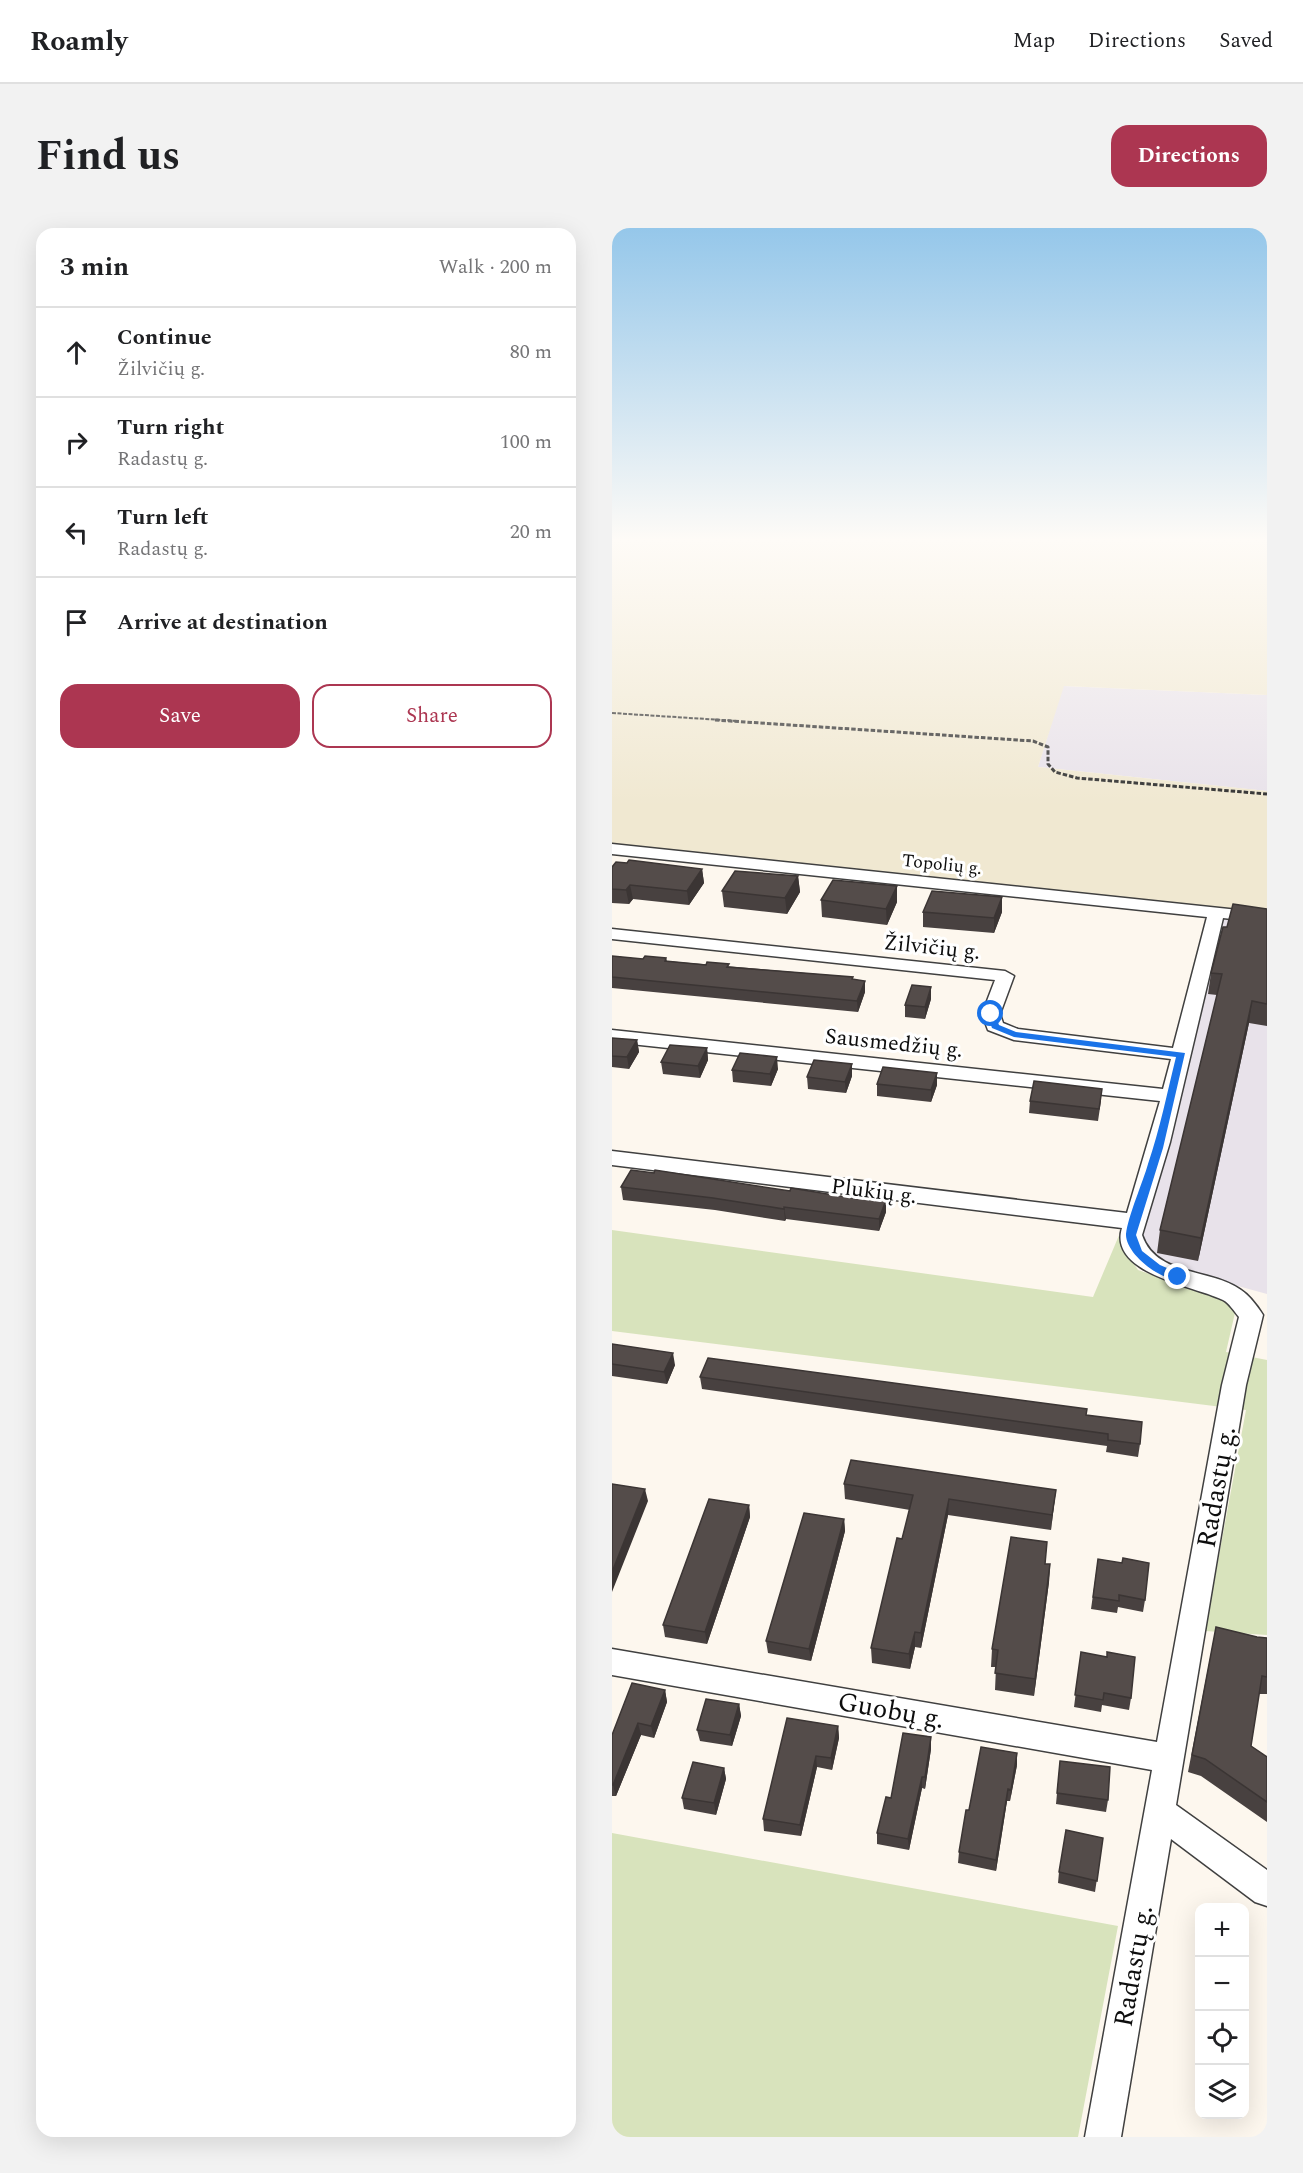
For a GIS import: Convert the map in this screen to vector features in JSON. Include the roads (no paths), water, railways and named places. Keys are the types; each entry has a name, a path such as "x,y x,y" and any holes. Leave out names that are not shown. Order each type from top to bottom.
{"street":[{"name":"Topolių g.","path":"613,852 1267,918"},
{"name":"Radastų g.","path":"1102,2137 1234,1385 1251,1315 1233,1295 1167,1272 1137,1253 1131,1235 1137,1222 1171,1096 1216,913"},
{"name":"Žilvičių g.","path":"612,934 1005,976 991,1014 995,1026 1014,1034 1181,1055"},
{"name":"Sausmedžių g.","path":"612,1036 1171,1096"},
{"name":"Plukių g.","path":"612,1158 1137,1222"},
{"name":"Guobų g.","path":"612,1662 1170,1759"},
{"path":"1160,1812 1267,1890"}]}
